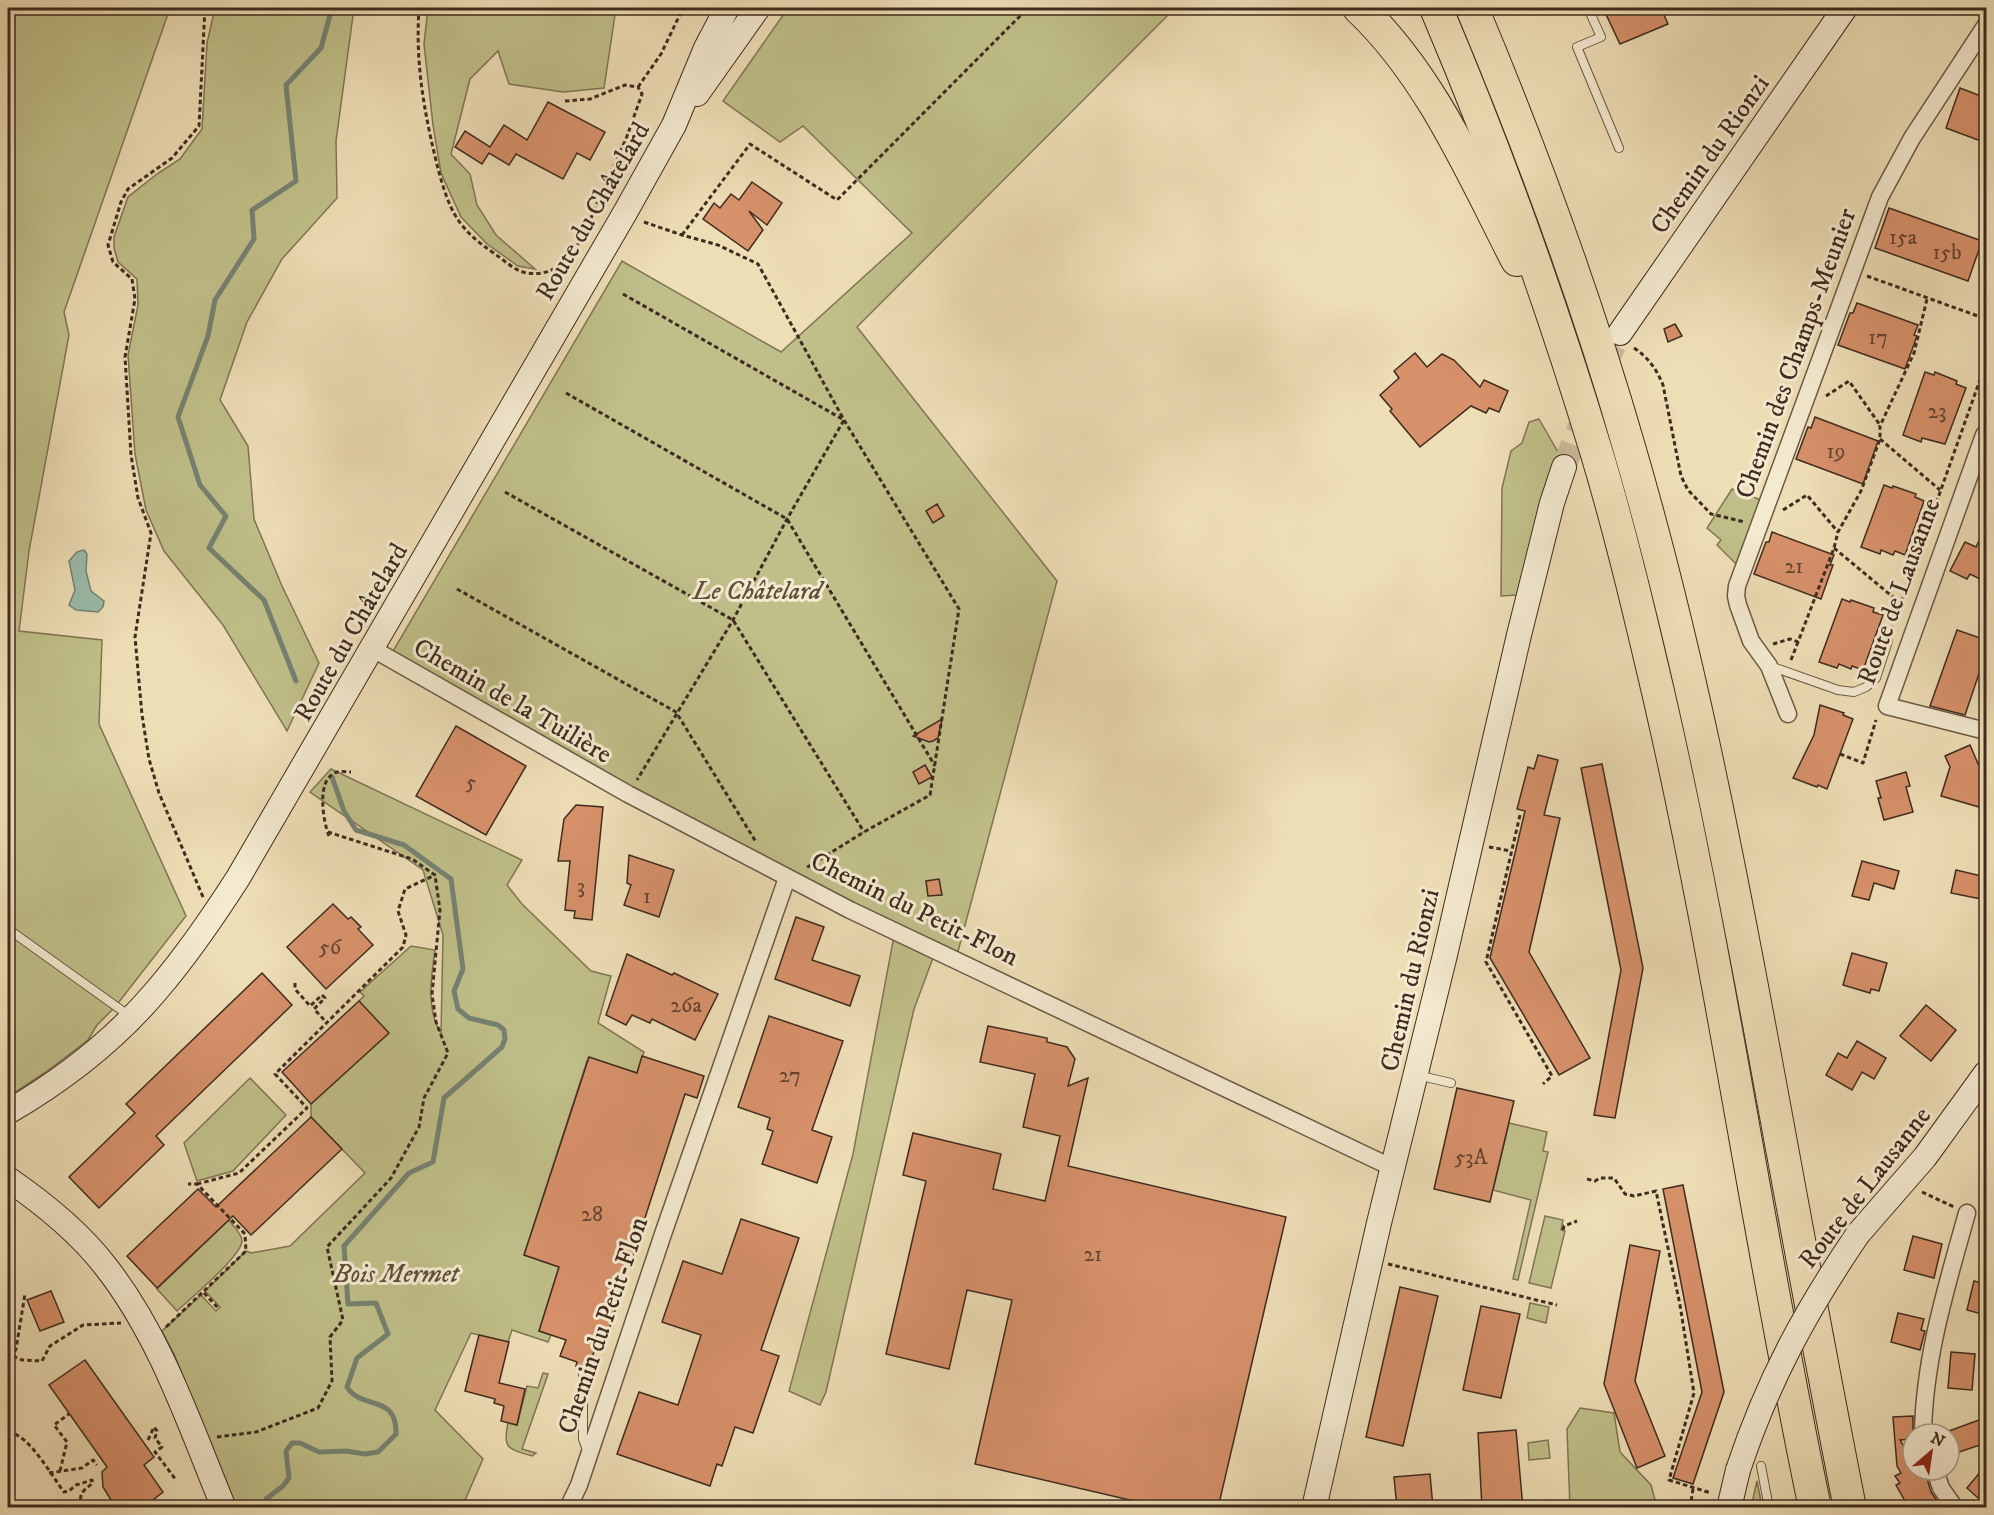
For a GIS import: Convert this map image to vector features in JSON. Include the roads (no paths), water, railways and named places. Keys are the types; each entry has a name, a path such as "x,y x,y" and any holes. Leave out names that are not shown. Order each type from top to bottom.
{"highway":[{"path":"1359,8 1392,43 1444,120 1569,363"},
{"path":"1436,8 1505,177 1569,363 1622,545 1678,782 1717,981 1769,1274 1815,1508"},
{"path":"1472,8 1535,165 1601,353 1630,449 1663,575 1691,688 1729,870 1850,1508"}],"main road":[{"name":"Route du Châtelard","path":"8,1112 41,1093 81,1064 131,1018 156,991 213,917 281,808 626,211 674,125 706,48 727,8"},
{"name":"Route du Châtelard","path":"674,125 758,8"},
{"name":"Chemin du Rionzi","path":"1625,339 1845,8"},
{"name":"Chemin du Rionzi","path":"1314,1508 1519,634 1552,503 1564,467"},
{"name":"Route de Lausanne","path":"1720,1500 1750,1468 1763,1401 1791,1342 1824,1283 1858,1233 1925,1157 1986,1073"},
{"path":"8,1179 79,1237 105,1264 128,1297 165,1367 224,1508"}],"street":[{"name":"Chemin des Champs-Meunier","path":"1788,714 1769,666 1751,641 1736,597 1741,572 1880,197 1912,138 1986,25"},
{"name":"Route de Lausanne","path":"1986,435 1984,435 1887,705 1986,731"},
{"name":"Chemin de la Tuilière","path":"373,649 628,794 787,878"},
{"name":"Chemin du Petit-Flon","path":"568,1508 579,1485 663,1234 787,878 1393,1168"},
{"path":"1924,1422 1926,1375 1938,1316 1967,1213"},
{"path":"1939,1482 1955,1508"}],"lane":[{"path":"1588,8 1601,37 1576,47 1619,148"},
{"path":"1769,666 1838,690 1854,692 1866,687 1876,678 1888,641"},
{"path":"8,929 131,1018"},
{"path":"1416,1075 1451,1083"},
{"path":"583,1371 583,1439 589,1456"},
{"path":"1750,1468 1769,1508"}],"waterway":[{"path":"296,681 264,600 209,548 226,516 200,485 178,417 208,336 215,300 254,239 252,210 296,181 286,85 321,48 332,8"},
{"path":"266,1508 266,1499 283,1486 289,1478 286,1451 292,1443 300,1443 319,1452 346,1451 365,1454 378,1452 396,1434 395,1421 385,1407 361,1399 347,1387 357,1358 388,1334 376,1303 348,1304 344,1246 409,1173 433,1162 444,1098 502,1047 505,1039 504,1030 498,1025 469,1018 458,1009 454,991 463,969 451,879 404,845 356,830 344,811 332,777"}],"tunnel":[{"path":"1564,467 1597,382 1620,333"}],"park label":[{"name":"Le Châtelard","path":"757,590"},
{"name":"Bois Mermet","path":"396,1273"}]}
